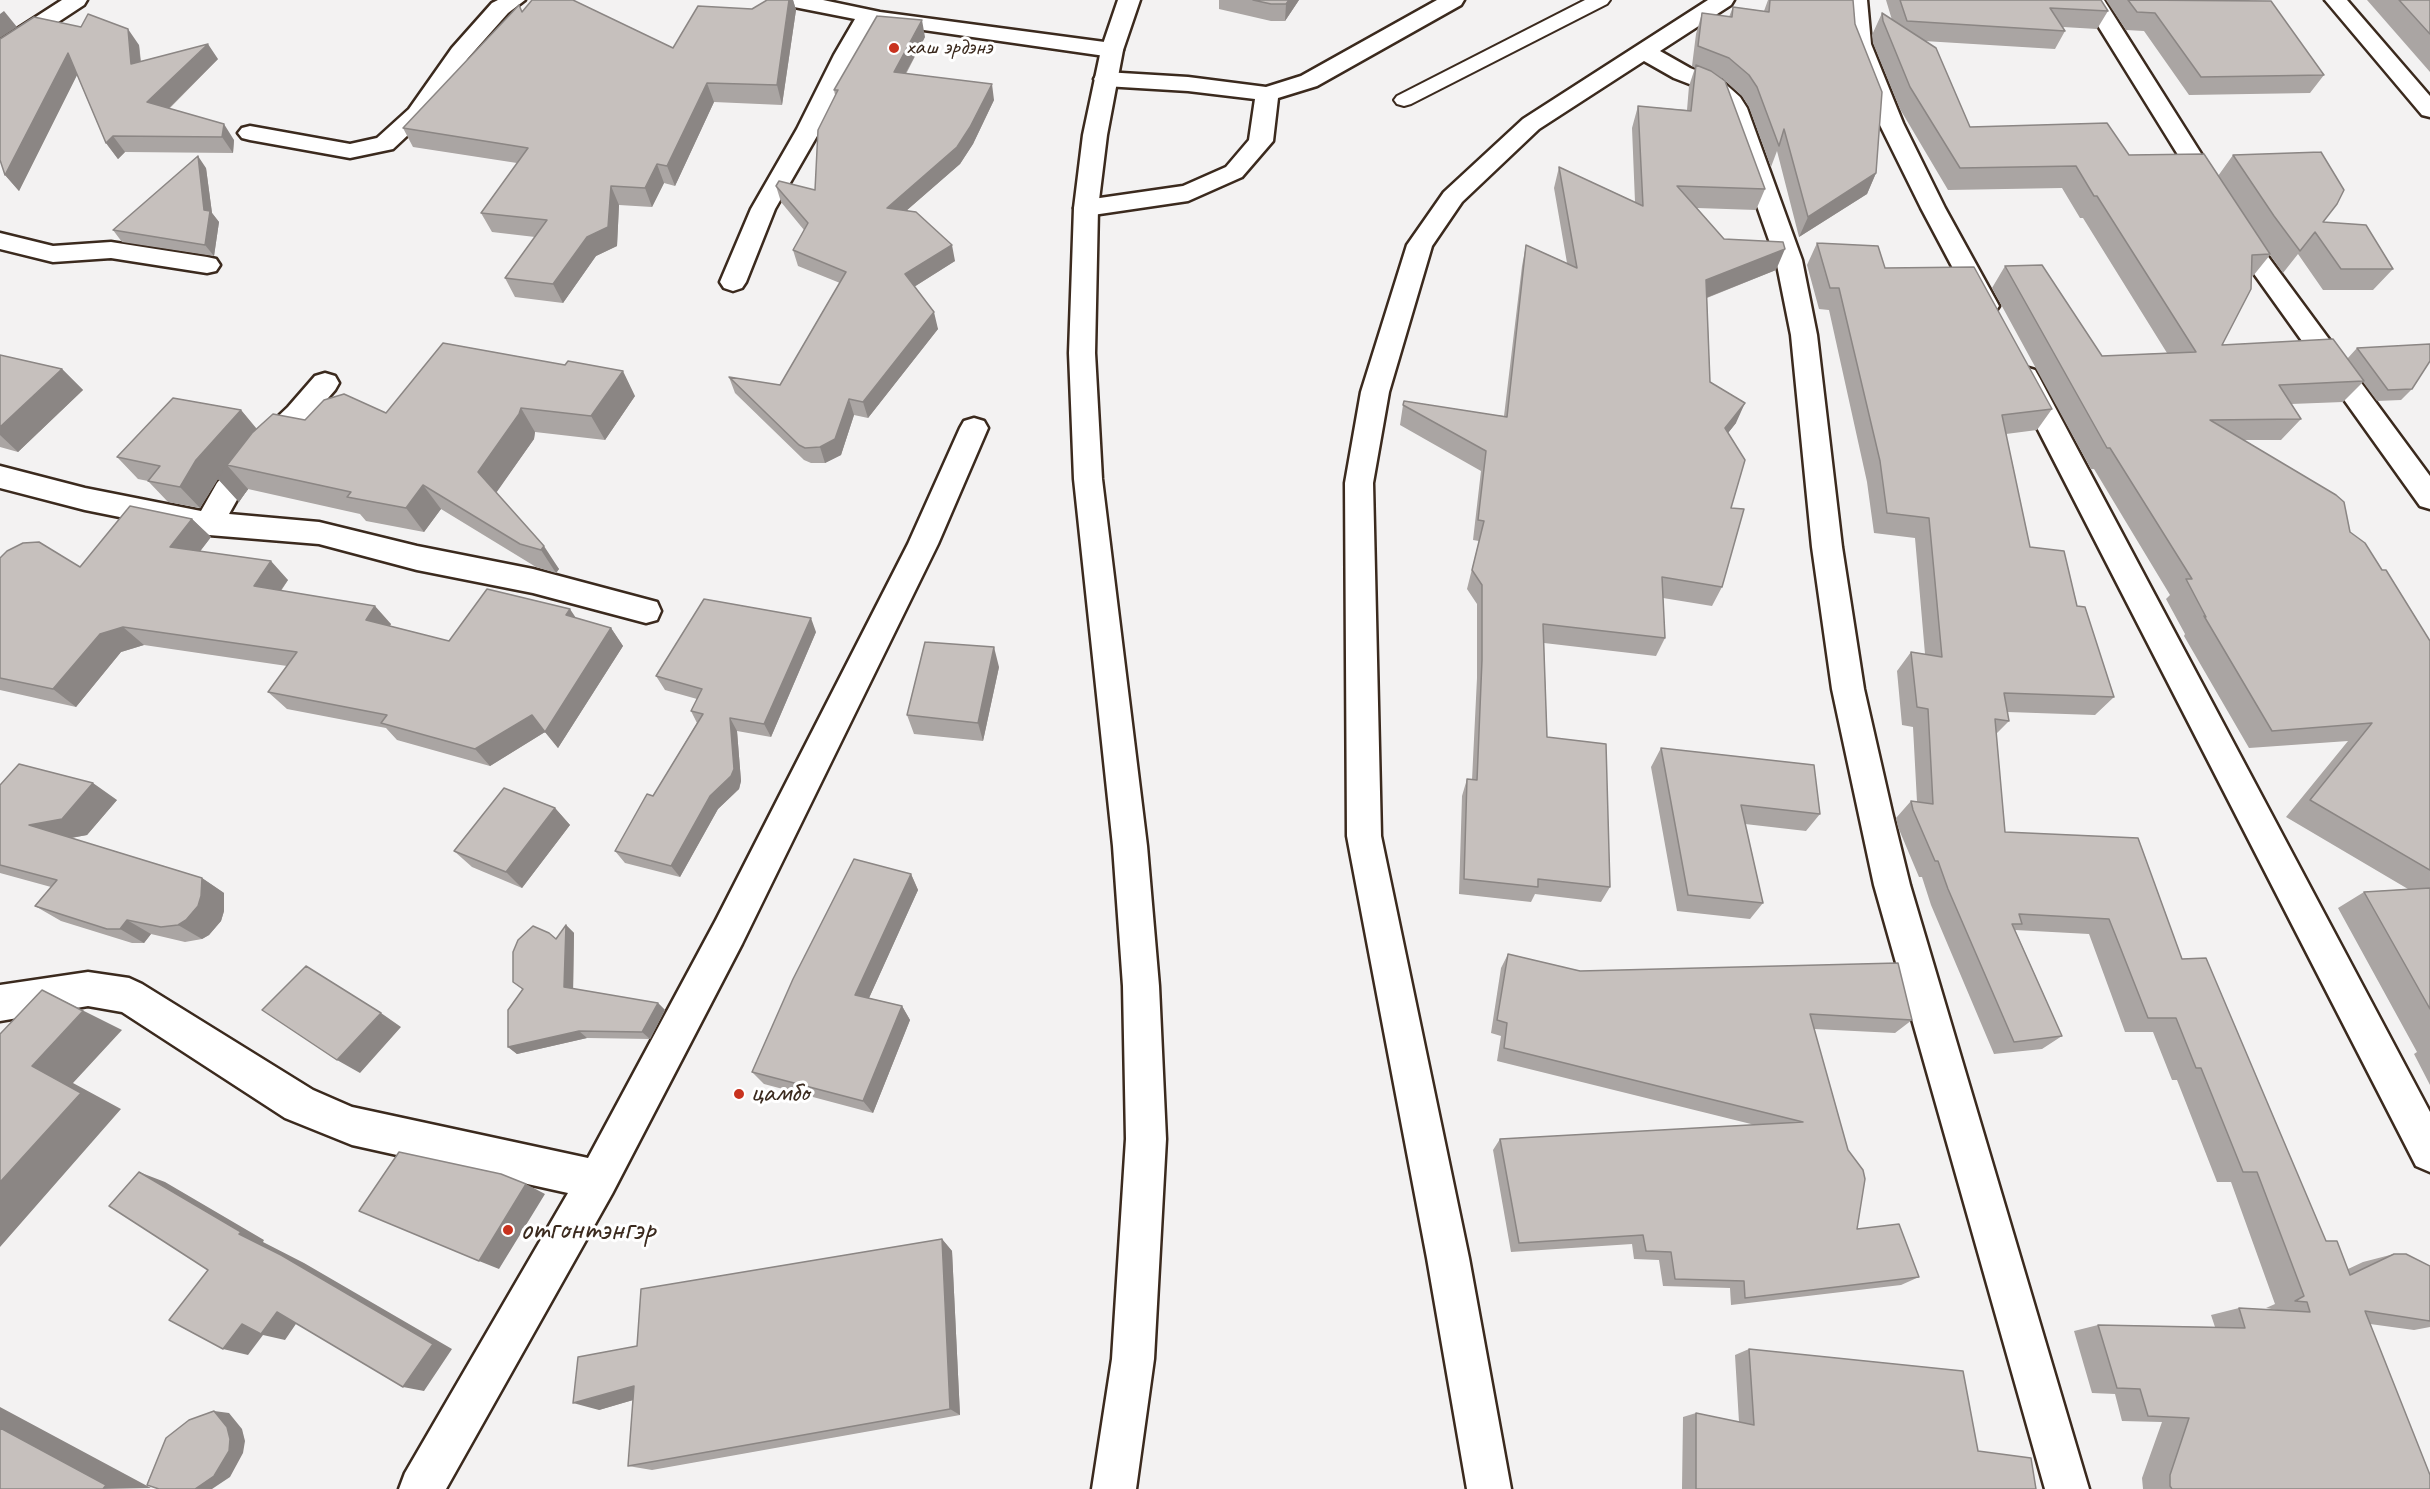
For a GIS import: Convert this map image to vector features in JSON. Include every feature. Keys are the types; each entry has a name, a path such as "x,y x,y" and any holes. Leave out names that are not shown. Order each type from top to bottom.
{"street":[{"path":"0,50 76,0"},
{"path":"250,133 350,151 385,144 417,114 460,53 500,8 514,0"},
{"path":"792,0 868,16 993,35 1188,84 1267,94 1309,81 1453,0"},
{"path":"1114,1489 1132,1359 1146,1139 1142,986 1131,858 1088,479 1082,353 1086,208 1109,64 1129,0"},
{"path":"1489,1489 1448,1258 1364,836 1359,483 1375,392 1420,245 1454,196 1531,124 1723,0"},
{"path":"1856,0 1860,44 1891,123 1933,208 1997,326"},
{"path":"2093,0 2246,244 2430,498"},
{"path":"2336,0 2430,110"},
{"path":"733,282 763,209 809,129 845,55 868,16"},
{"path":"1644,51 1682,73 1713,85 1729,97 1790,260 1804,335 1827,547 1848,689 1875,812 1892,885 2067,1489"},
{"path":"1086,208 1188,193 1234,172 1262,141 1267,94"},
{"path":"0,241 53,254 111,250 207,265"},
{"path":"2014,356 2430,1152"},
{"path":"209,524 227,491 261,449 298,414 325,383"},
{"path":"422,1489 598,1180 729,932 923,544 974,428"},
{"path":"0,477 85,499 209,524 319,533 417,558 533,581 646,611"},
{"path":"0,1003 88,988 129,996 299,1104 351,1126 598,1180"}],"lane":[{"path":"1404,100 1600,0"}],"building":[{"path":"532,0 573,0 673,48 698,6 752,9 767,0 789,0 777,85 707,83 667,166 657,164 645,188 611,186 608,227 587,237 553,284 505,278 547,220 481,213 528,148 403,128 519,5 522,12"},
{"path":"1253,0 1289,0 1286,4 1271,4"},
{"path":"1770,0 1853,0 1855,24 1882,92 1876,173 1808,217 1784,129 1779,146 1757,87 1749,75 1729,58 1698,46 1702,13 1732,17 1733,7 1769,12"},
{"path":"1900,0 2101,0 2108,11 2050,8 2065,31 1907,21"},
{"path":"2128,0 2271,1 2324,75 2201,77 2155,13 2137,12"},
{"path":"2399,0 2430,0 2430,34"},
{"path":"1882,13 1936,48 1970,127 2107,123 2129,155 2204,154 2270,254 2252,255 2251,289 2222,345 2333,339 2364,381 2279,385 2301,419 2210,420 2344,502 2350,532 2365,543 2382,570 2386,570 2430,641 2430,870 2310,800 2372,723 2272,731 2204,616 2206,617 2186,579 2192,579 2110,448 2107,448 2005,266 2042,265 2102,356 2196,352 2097,196 2094,196 2076,166 1960,168 1910,87 1883,21"},
{"path":"88,14 128,29 131,64 208,44 147,102 224,124 222,137 113,136 106,143 68,53 5,175 0,160 0,39 34,17 81,27"},
{"path":"877,16 922,20 894,72 992,84 957,147 887,208 916,212 952,245 905,274 934,312 863,402 849,399 835,439 820,447 805,448 799,445 729,377 780,385 846,272 793,250 808,223 776,186 779,181 815,190 818,130 838,90 834,90"},
{"path":"1696,65 1711,71 1725,81 1765,189 1677,186 1724,239 1783,242 1785,249 1706,280 1710,382 1745,403 1725,428 1745,460 1731,508 1744,509 1722,587 1662,577 1665,638 1543,624 1547,737 1606,744 1610,887 1538,879 1538,887 1464,879 1467,779 1477,780 1482,660 1482,585 1472,570 1484,521 1478,520 1486,451 1403,405 1404,401 1507,417 1526,245 1577,268 1559,167 1643,206 1638,106 1691,111"},
{"path":"2321,152 2344,190 2337,204 2323,222 2366,225 2393,269 2341,269 2315,232 2300,251 2233,155"},
{"path":"198,156 204,210 210,211 205,245 113,230"},
{"path":"1817,243 1878,246 1885,268 1974,267 2052,409 2002,415 2030,547 2064,551 2077,606 2085,607 2114,697 2004,693 2009,721 1995,719 2005,832 2138,838 2182,959 2206,958 2326,1241 2337,1241 2350,1275 2394,1254 2406,1254 2430,1266 2430,1321 2365,1311 2430,1475 2430,1489 2172,1489 2170,1475 2189,1418 2148,1416 2140,1389 2117,1388 2098,1325 2245,1328 2239,1308 2310,1312 2307,1302 2295,1301 2304,1296 2257,1172 2243,1172 2201,1068 2196,1068 2176,1018 2148,1018 2109,919 2019,914 2022,924 2012,924 2062,1036 2014,1042 1911,801 1933,804 1928,709 1917,707 1911,652 1942,657 1929,518 1887,513 1880,461 1839,288 1830,288"},
{"path":"443,343 565,365 568,361 623,371 591,416 521,408 478,472 544,546 541,550 520,544 423,485 406,508 347,497 351,492 227,465 252,433 273,414 305,420 324,400 344,394 386,413"},
{"path":"2430,344 2430,361 2412,389 2388,390 2357,348"},
{"path":"0,355 62,369 0,427"},
{"path":"173,398 241,410 196,460 180,487 148,481 160,466 117,457"},
{"path":"130,506 192,519 170,547 271,561 254,586 375,606 366,620 449,641 487,589 570,609 566,615 611,628 545,732 532,715 475,749 381,723 387,715 268,692 297,652 123,627 100,634 53,689 0,678 0,558 7,551 23,543 39,542 80,567"},
{"path":"704,599 811,618 764,724 730,718 734,769 731,776 710,796 671,866 615,851 647,794 653,796 703,714 691,711 702,689 656,676"},
{"path":"925,642 994,647 978,723 907,715"},
{"path":"1661,748 1814,765 1820,814 1741,805 1763,903 1688,895"},
{"path":"19,764 93,783 62,819 29,825 202,878 198,906 186,920 178,925 161,927 127,920 120,929 107,929 35,906 57,880 0,865 0,785"},
{"path":"504,788 555,808 506,872 454,851"},
{"path":"854,859 911,874 855,995 902,1006 863,1101 752,1072 793,979"},
{"path":"2430,888 2430,1009 2364,892"},
{"path":"566,925 564,987 658,1003 642,1032 579,1031 508,1047 508,1010 523,989 513,982 513,952 518,940 533,926 556,939"},
{"path":"1508,954 1580,971 1898,963 1912,1020 1810,1014 1848,1150 1863,1170 1865,1179 1857,1229 1899,1224 1919,1277 1745,1298 1744,1281 1675,1279 1671,1252 1646,1251 1643,1235 1519,1243 1500,1139 1803,1122 1504,1048 1507,1023 1497,1020"},
{"path":"306,966 381,1013 337,1060 262,1010"},
{"path":"42,990 83,1011 32,1066 81,1093 0,1182 0,1034"},
{"path":"399,1152 501,1174 526,1184 479,1261 359,1211"},
{"path":"139,1172 241,1232 239,1234 281,1255 433,1344 403,1387 277,1312 261,1334 242,1324 223,1349 169,1320 208,1270 109,1206"},
{"path":"942,1239 950,1409 628,1466 634,1386 573,1403 578,1357 637,1346 641,1289"},
{"path":"1749,1349 1963,1371 1978,1451 2031,1458 2036,1489 1696,1489 1696,1413 1754,1425"},
{"path":"214,1411 227,1427 230,1439 229,1451 214,1476 195,1489 159,1489 147,1485 166,1438 189,1420"},
{"path":"0,1428 106,1485 103,1489 0,1489"}],"place":[{"name":"хаш эрдэнэ","path":"894,48"},
{"name":"цамбо","path":"739,1094"},
{"name":"отгонтэнгэр","path":"508,1230"}]}
